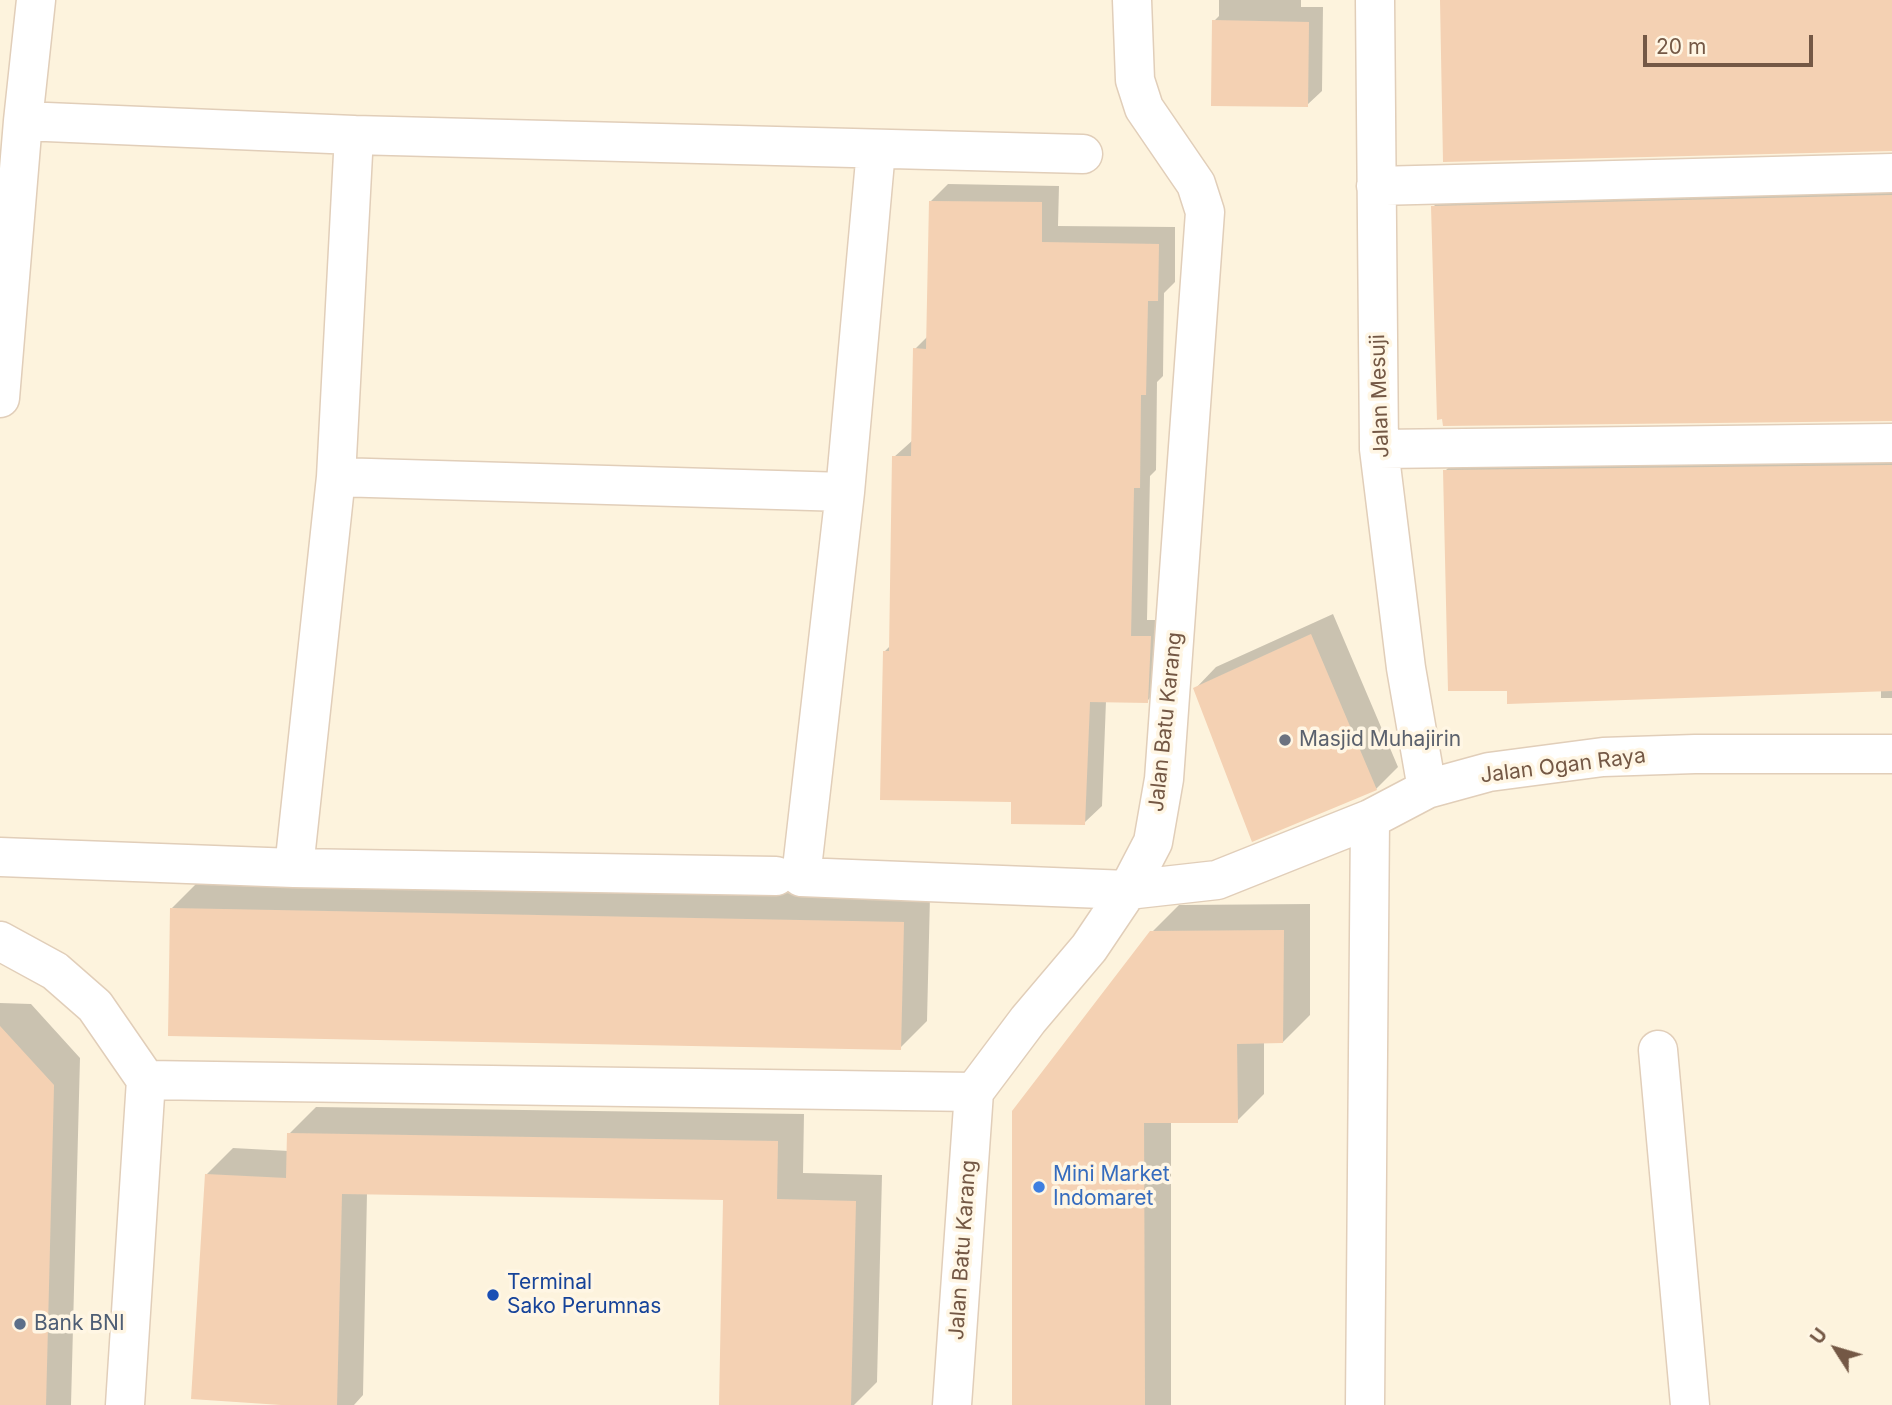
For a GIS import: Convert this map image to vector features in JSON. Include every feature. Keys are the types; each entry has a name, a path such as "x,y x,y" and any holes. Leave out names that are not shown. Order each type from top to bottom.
{"street":[{"path":"0,398 16,107 36,0"},
{"name":"Jalan Batu Karang","path":"952,1405 974,1092 1028,1020 1089,948 1128,890 1153,842 1164,779 1205,212 1196,184 1144,108 1135,80 1132,0"},
{"name":"Jalan Mesuji","path":"1375,0 1379,449 1406,668 1427,789"},
{"path":"16,107 354,135 1083,154"},
{"path":"295,868 336,477 354,135"},
{"path":"336,477 845,492 876,150"},
{"path":"1376,186 1892,173"},
{"path":"1379,449 1892,443"},
{"name":"Jalan Ogan Raya","path":"845,492 801,877 1128,890 1217,880 1370,819 1427,789 1489,772 1603,757 1892,754"},
{"path":"1365,1405 1370,819"},
{"path":"0,857 295,868 776,876"},
{"path":"0,941 55,971 95,1006 146,1080 125,1405"},
{"path":"1658,1049 1690,1405"},
{"path":"146,1080 974,1092"}],"building":[{"path":"1440,0 1892,0 1892,151 1443,162"},
{"path":"1212,20 1309,22 1308,107 1211,106"},
{"path":"1892,195 1892,421 1443,426 1442,419 1437,420 1431,206"},
{"path":"929,201 1042,202 1042,242 1159,244 1158,301 1148,301 1146,395 1141,395 1140,488 1134,488 1131,636 1151,636 1148,703 1090,702 1085,825 1011,824 1011,802 880,800 883,651 889,651 892,456 911,456 913,348 926,349"},
{"path":"1892,465 1892,691 1507,704 1507,691 1448,691 1443,470"},
{"name":"Masjid Muhajirin","path":"1311,634 1377,790 1252,842 1193,688"},
{"path":"170,908 904,922 901,1050 168,1036"},
{"path":"1284,930 1283,1043 1237,1044 1238,1123 1144,1123 1145,1405 1012,1405 1012,1111 1150,931"},
{"path":"0,1026 54,1085 46,1405 0,1405"},
{"path":"287,1133 778,1141 777,1199 856,1201 851,1405 719,1405 723,1200 342,1194 337,1405 281,1405 191,1399 205,1174 286,1178"}],"place":[{"name":"Masjid Muhajirin","path":"1285,740"},
{"name":"Mini Market Indomaret","path":"1039,1187"},
{"name":"Terminal Sako Perumnas","path":"493,1295"},
{"name":"Bank BNI","path":"20,1324"}]}
